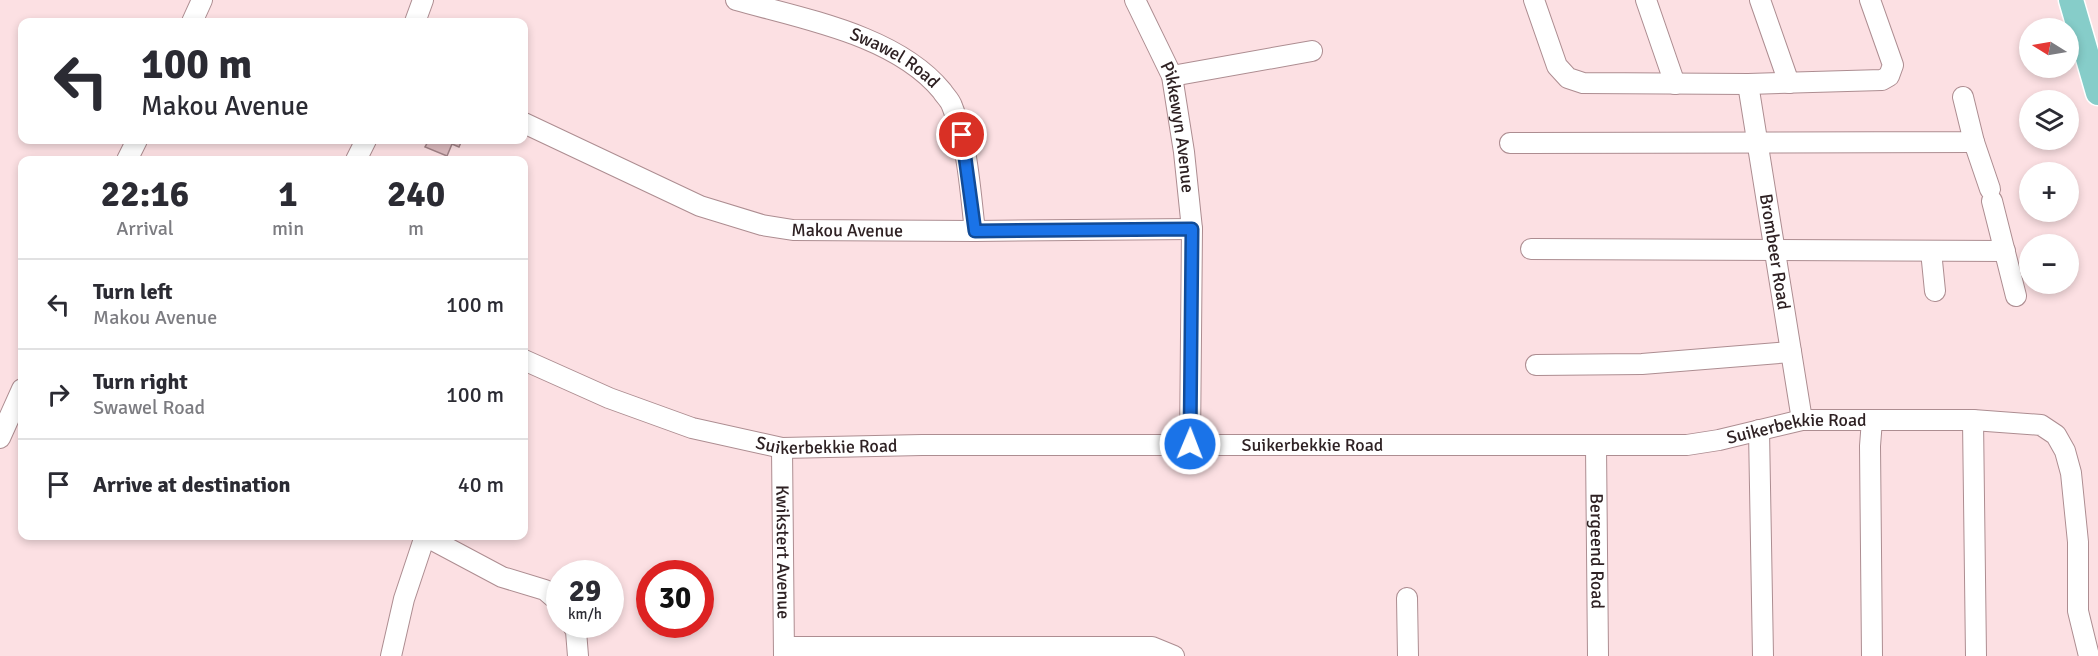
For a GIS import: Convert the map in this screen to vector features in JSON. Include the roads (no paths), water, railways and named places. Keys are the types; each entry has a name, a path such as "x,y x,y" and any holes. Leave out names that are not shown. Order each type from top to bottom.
{"main road":[{"path":"2071,0 2098,93"}],"street":[{"path":"194,18 202,0"},
{"path":"416,18 423,0"},
{"name":"Swawel Road","path":"736,0 860,36 898,54 931,78 951,103 962,135 975,231"},
{"name":"Pikkewyn Avenue","path":"1135,0 1172,76 1184,152 1192,229 1190,444"},
{"path":"1534,0 1557,66 1568,78 1583,83 1675,84 1882,80 1889,75 1893,65 1870,0"},
{"path":"1646,0 1675,84"},
{"path":"1760,0 1789,83"},
{"path":"1172,76 1312,51"},
{"name":"Brombeer Road","path":"1748,84 1802,420"},
{"path":"1963,97 1991,195 2016,296"},
{"name":"Makou Avenue","path":"528,125 700,206 762,225 794,230 1192,229"},
{"path":"1509,143 1974,142"},
{"path":"1532,249 2005,251"},
{"path":"1931,251 1935,291"},
{"path":"1536,364 1642,364 1791,352"},
{"name":"Suikerbekkie Road","path":"528,362 609,398 692,428 782,448 1190,444 1687,445 1719,440 1802,420 1973,420 2041,425 2056,435 2065,451 2071,473 2079,542 2078,611 2089,656"},
{"path":"0,438 18,398"},
{"path":"1872,420 1870,446 1872,656"},
{"path":"1973,420 1976,656"},
{"path":"1759,430 1763,656"},
{"name":"Bergeend Road","path":"1596,446 1598,656"},
{"name":"Kwikstert Avenue","path":"782,448 784,651"},
{"path":"391,656 404,600 424,540"},
{"path":"433,540 502,577 546,591"},
{"path":"1407,598 1408,656"},
{"path":"576,638 578,656"},
{"path":"784,651 987,651 1152,647 1174,656"}]}
